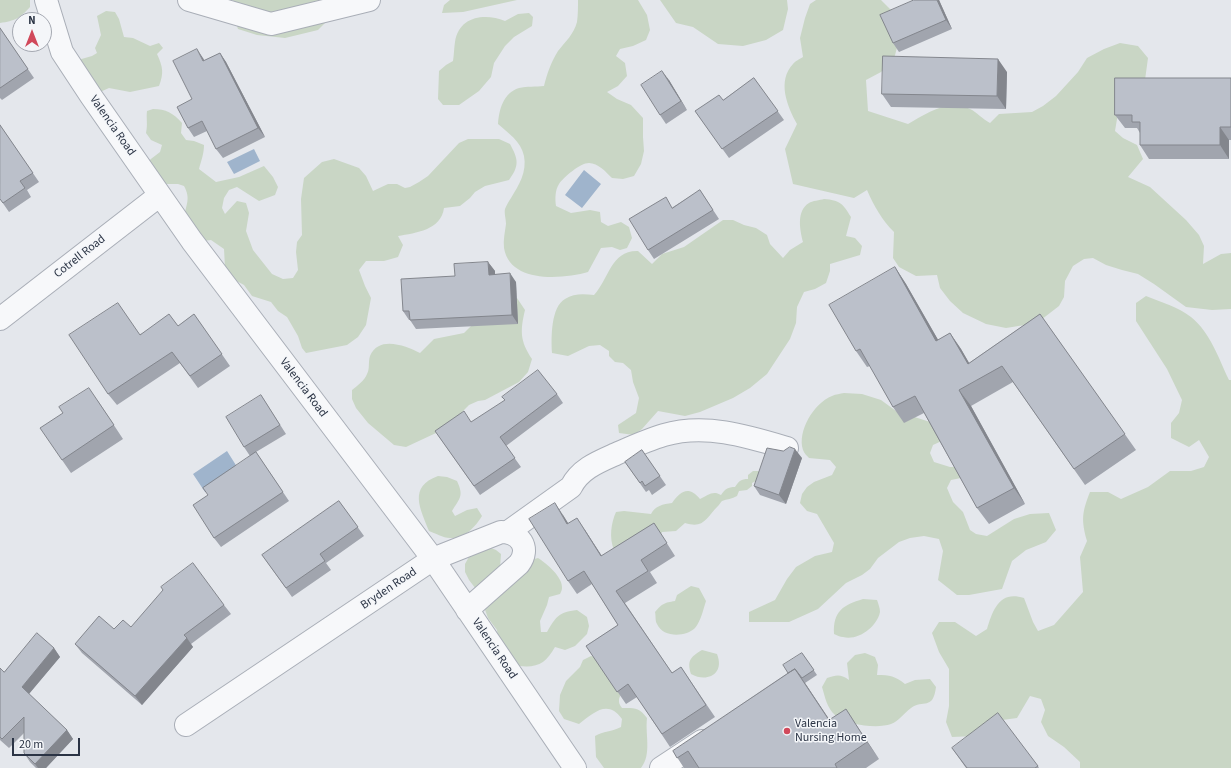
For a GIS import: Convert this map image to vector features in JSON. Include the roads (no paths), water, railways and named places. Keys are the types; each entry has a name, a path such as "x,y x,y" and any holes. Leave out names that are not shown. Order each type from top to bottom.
{"street":[{"name":"Valencia Road","path":"46,0 62,52 160,195 202,254 433,559 575,768"},
{"path":"189,0 271,24 369,0"},
{"name":"Cotrell Road","path":"0,319 160,195"},
{"path":"508,532 571,487 575,478 595,463 664,435 682,431 713,431 753,438 786,448"},
{"name":"Bryden Road","path":"186,725 433,559 501,532 508,532"},
{"path":"467,610 523,559 523,546 521,540 514,534 508,532"},
{"path":"661,768 718,730"}],"water":[{"path":"254,149 260,161 234,174 227,162"},
{"path":"584,170 601,184 582,208 565,195"},
{"path":"227,451 239,470 205,492 193,474"}],"place":[{"name":"Valencia Nursing Home","path":"787,731"}]}
